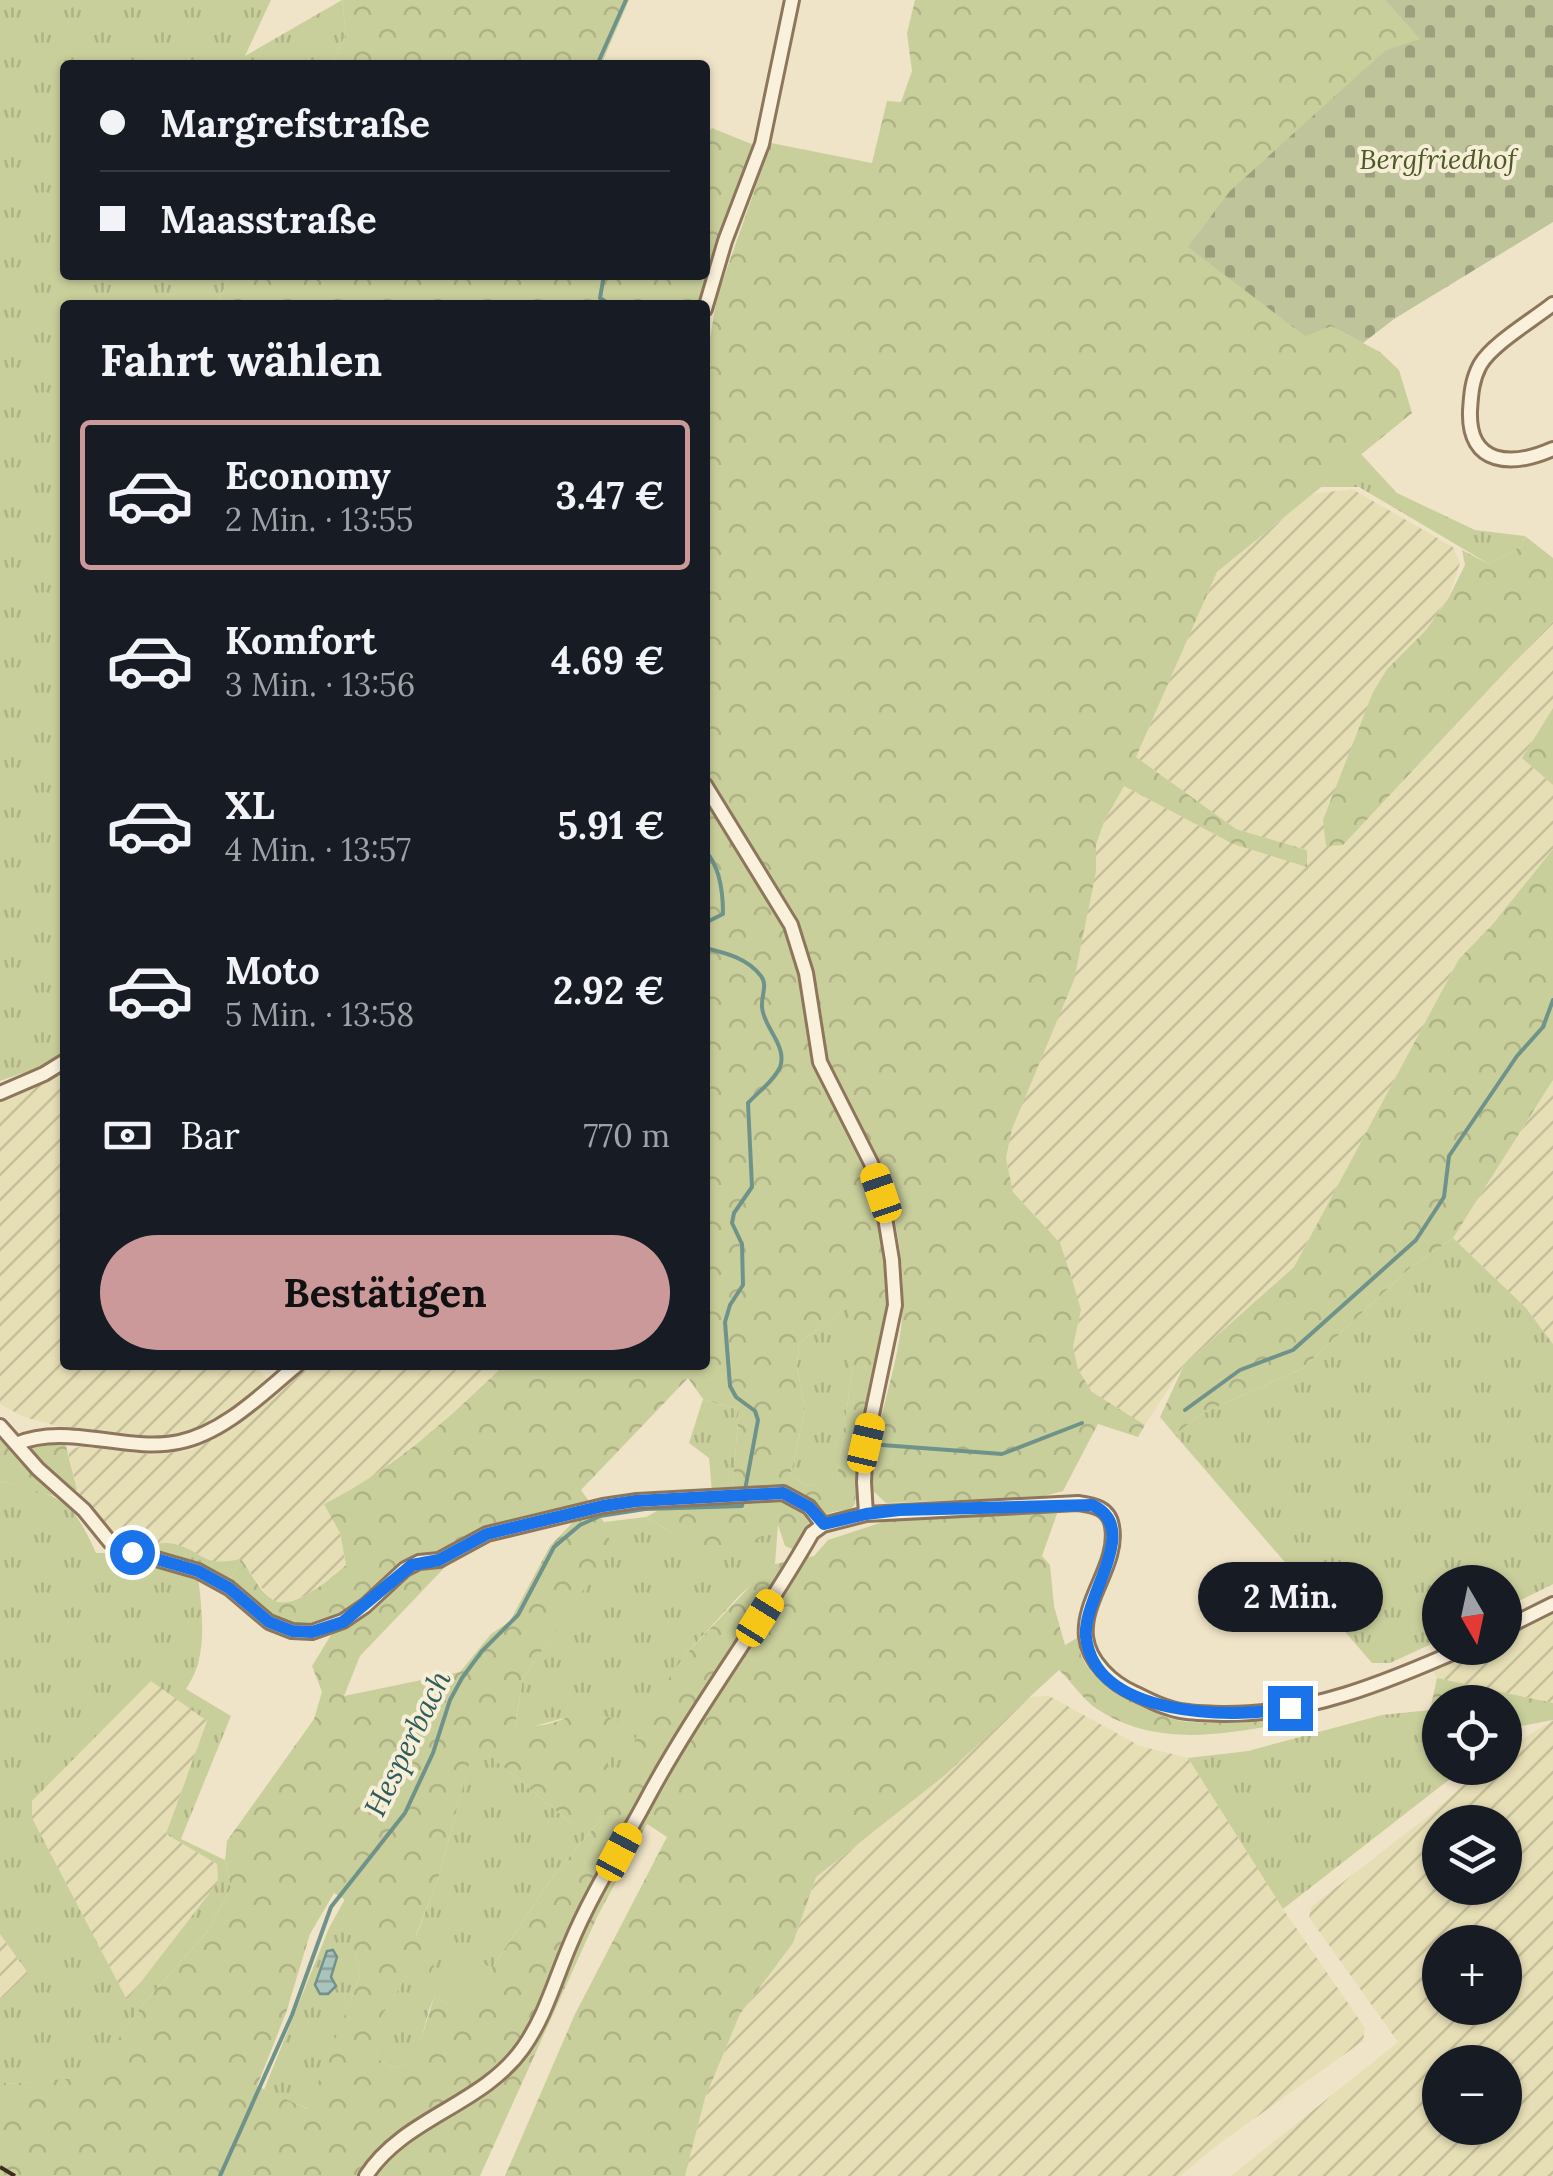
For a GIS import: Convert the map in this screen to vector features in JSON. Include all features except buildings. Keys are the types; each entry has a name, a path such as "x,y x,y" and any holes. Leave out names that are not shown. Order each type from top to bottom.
{"street":[{"path":"708,300 762,144 792,0"},
{"path":"1553,304 1482,360 1472,384 1470,428 1484,453 1501,459 1520,460 1553,449"},
{"path":"710,793 791,925 806,973 820,1062 881,1193 892,1260 894,1305 866,1443 866,1514"},
{"path":"0,1092 60,1063"},
{"path":"16,1444 44,1436 152,1445 182,1442 239,1412 291,1370"},
{"path":"0,1426 84,1510 110,1542 198,1571 229,1588 269,1622 302,1632 343,1622 420,1562 439,1560 487,1534 603,1506 789,1494 809,1507 824,1524"},
{"path":"366,2176 381,2154 405,2135 479,2092 522,2049 542,2015 571,1942 651,1792 812,1533 824,1524 866,1514 1092,1505 1105,1512 1114,1530 1087,1620 1086,1637 1092,1656 1123,1688 1170,1709 1234,1714 1315,1704 1422,1665"},
{"path":"1522,1620 1553,1604"}],"shaded area":[{"path":"1352,489 1453,547 1460,563 1449,596 1426,630 1387,669 1373,692 1343,845 1553,621 1553,708 1522,758 1553,785 1553,849 1459,959 1294,1267 1184,1365 1145,1425 1092,1392 1078,1369 1073,1347 1081,1310 1037,1217 1013,1192 1006,1158 1012,1129 1096,872 1096,845 1124,786 1233,844 1307,850 1236,829 1136,757 1217,572 1313,494"},
{"path":"60,1071 60,1370 260,1370 269,1382 243,1403 191,1434 162,1440 97,1437 24,1417 0,1404 0,1100"},
{"path":"1553,1080 1553,1344 1526,1308 1453,1238"},
{"path":"301,1370 499,1370 431,1432 363,1484 325,1504 340,1533 346,1565 308,1595 284,1603 271,1600 241,1560 203,1560 176,1544 144,1544 117,1537 95,1517 77,1490 68,1451 81,1446 154,1455 192,1450 218,1437"},
{"path":"1553,1613 1553,1703 1522,1696 1522,1685 1469,1685 1437,1678 1433,1671 1446,1665 1522,1665 1522,1628"},
{"path":"151,1680 207,1721 166,1834 217,1864 218,1882 127,2001 32,1818 32,1801"},
{"path":"1049,1696 1140,1746 1188,1758 1283,1909 1365,2028 1363,2041 1180,2176 685,2176 705,2098 740,2014 793,1943 816,1877 944,1776 1029,1697"},
{"path":"1553,1720 1553,2176 1231,2176 1398,2042 1309,1917 1312,1906 1422,1821 1422,1905 1522,1905 1522,1805 1441,1805 1464,1785 1522,1785 1522,1739"},
{"path":"0,1934 29,1974 0,2000"}],"green space":[{"path":"0,0 271,0 245,56 342,0 346,34 333,60 60,60 60,280 228,280 218,300 60,300 60,1056 0,1081"},
{"path":"342,0 629,0 603,60 333,60 346,34"},
{"path":"915,0 1385,0 1421,39 1331,326 1380,352 1399,370 1412,413 1217,572 1136,757 1236,829 1307,850 1307,867 1233,844 1124,786 1096,845 1096,872 1074,980 1012,1129 1006,1158 1013,1192 1060,1243 1081,1310 1073,1347 1078,1369 1092,1392 1145,1425 1138,1437 1098,1424 1063,1491 1040,1497 886,1503 873,1491 873,1469 902,1318 900,1254 892,1207 872,1146 825,1057 811,968 799,924 710,778 710,338 717,297 771,143 872,163 887,101 901,102 912,71 907,33"},
{"name":"Bergfriedhof","path":"1385,0 1553,0 1553,222 1394,319 1363,343 1331,326 1305,336 1188,247 1230,191 1386,50 1420,39"},
{"path":"712,128 754,145 710,265"},
{"path":"228,280 706,280 701,300 218,300"},
{"path":"1361,454 1397,493 1475,530 1525,536 1522,546 1489,564 1359,487 1321,487"},
{"path":"1525,536 1553,558 1553,621 1343,845 1326,846 1323,820 1373,692 1387,669 1426,630 1449,597 1465,565 1462,550 1489,564 1522,546"},
{"path":"1553,708 1553,785 1522,758"},
{"path":"710,803 787,931 800,966 808,1037 815,1062 865,1168 878,1211 888,1303 884,1339 862,1429 855,1504 850,1510 829,1513 816,1520 794,1550 785,1546 778,1525 748,1547 694,1552 646,1517 670,1504 731,1501 739,1410 703,1399 688,1378 581,1490 604,1522 612,1548 523,1678 515,1725 551,1723 583,1707 618,1721 603,1783 572,1824 487,1753 471,1757 438,1879 416,1935 441,1948 428,1979 407,1976 373,2029 378,2059 394,2068 415,2060 434,1997 472,2015 492,1968 551,1879 602,1818 624,1772 644,1714 685,1655 775,1564 814,1556 828,1540 895,1518 1058,1511 1042,1556 1050,1565 1054,1606 1065,1645 1077,1638 1084,1661 1102,1682 1146,1709 1176,1720 1233,1722 1306,1714 1299,1721 1221,1733 1170,1734 1145,1730 1097,1709 1059,1670 944,1776 816,1877 793,1943 740,2014 705,2098 685,2176 505,2176 575,2014 667,1837 647,1824 597,1917 480,2176 0,2176 0,2077 6,2084 91,2077 144,2003 207,1932 231,1888 225,1860 227,1841 314,1719 322,1692 312,1666 334,1630 298,1626 266,1614 229,1582 241,1559 262,1590 279,1602 299,1598 320,1586 346,1565 340,1533 324,1504 374,1475 441,1423 499,1370 710,1370","holes":["848,1307 852,1373 837,1477 809,1486 790,1476 805,1411 797,1366 799,1343","576,1519 550,1546 510,1621 491,1634 460,1672 344,1696 360,1656 448,1564 491,1537","334,1893 344,1899 360,1976 308,2109 257,2086 286,2013 310,1934"]},
{"path":"1553,849 1553,1080 1453,1238 1411,1267 1303,1368 1199,1415 1175,1435 1160,1417 1184,1365 1294,1267 1459,959"},
{"path":"1453,1238 1526,1308 1553,1344 1553,1584 1522,1600 1522,1565 1422,1565 1422,1648 1390,1663 1372,1663 1175,1435 1199,1415 1303,1368 1411,1267"},
{"path":"849,1306 852,1373 837,1478 809,1486 790,1476 805,1411 797,1366 799,1343"},
{"path":"703,1399 739,1410 732,1490 712,1492 709,1458 689,1443"},
{"path":"0,1434 37,1442 65,1442 77,1490 61,1498 0,1481"},
{"path":"0,1481 60,1500 78,1519 96,1553 116,1553 198,1575 201,1649 186,1689 231,1716 181,1839 225,1860 231,1888 207,1932 144,2003 91,2078 5,2084 0,2077 0,2000 28,1973 0,1934","holes":["151,1681 207,1721 166,1834 217,1864 218,1882 127,2000 32,1818 32,1801"]},
{"path":"646,1517 695,1552 778,1525 775,1564 739,1596 685,1655 602,1818 551,1879 492,1968 452,1952 429,2010 416,2060 394,2068 378,2059 372,2029 407,1976 440,1948 416,1936 438,1879 471,1756 486,1752 572,1824 575,1715 528,1728 515,1725 523,1678 611,1548 604,1522"},
{"path":"144,1544 174,1544 212,1561 241,1559 229,1582 140,1549"},
{"path":"1437,1678 1469,1685 1435,1685"},
{"path":"1522,1696 1553,1703 1553,1720 1522,1726"},
{"path":"1422,1711 1422,1785 1442,1785 1283,1909 1188,1758 1248,1751 1382,1715"},
{"path":"345,1899 360,1976 309,2109 264,2090 329,1928"},
{"path":"452,1951 492,1968 473,2016 434,1997"}],"water":[{"path":"333,1950 337,1957 331,1977 336,1986 328,1994 320,1994 315,1985 327,1951"}],"waterway":[{"name":"Hesperbach","path":"599,60 626,0"},
{"name":"Hesperbach","path":"603,280 600,298 603,300"},
{"name":"Hesperbach","path":"710,857 721,889 723,914 710,920"},
{"name":"Hesperbach","path":"220,2176 292,2015 331,1907 405,1813 462,1678 518,1615 554,1547 580,1525 600,1516 645,1509 742,1506 758,1420 755,1411 736,1397 730,1386 725,1322 743,1285 742,1244 732,1223 734,1213 752,1187 748,1103 774,1077 782,1059 763,1014 761,976 743,961 710,949"},
{"path":"1185,1410 1240,1370 1293,1350 1416,1240 1444,1197 1449,1156 1517,1056 1543,1027 1553,1000"},
{"path":"882,1445 1002,1454 1082,1423"}],"railway":[{"path":"0,2167 15,2176"}],"route":[{"path":"132,1552 198,1571 229,1588 269,1622 292,1631 312,1632 343,1622 412,1565 439,1560 487,1534 603,1506 783,1493 809,1507 824,1524 899,1510 1092,1505 1105,1512 1114,1530 1087,1620 1086,1637 1092,1656 1104,1672 1123,1688 1170,1709 1234,1714 1290,1708"}]}
